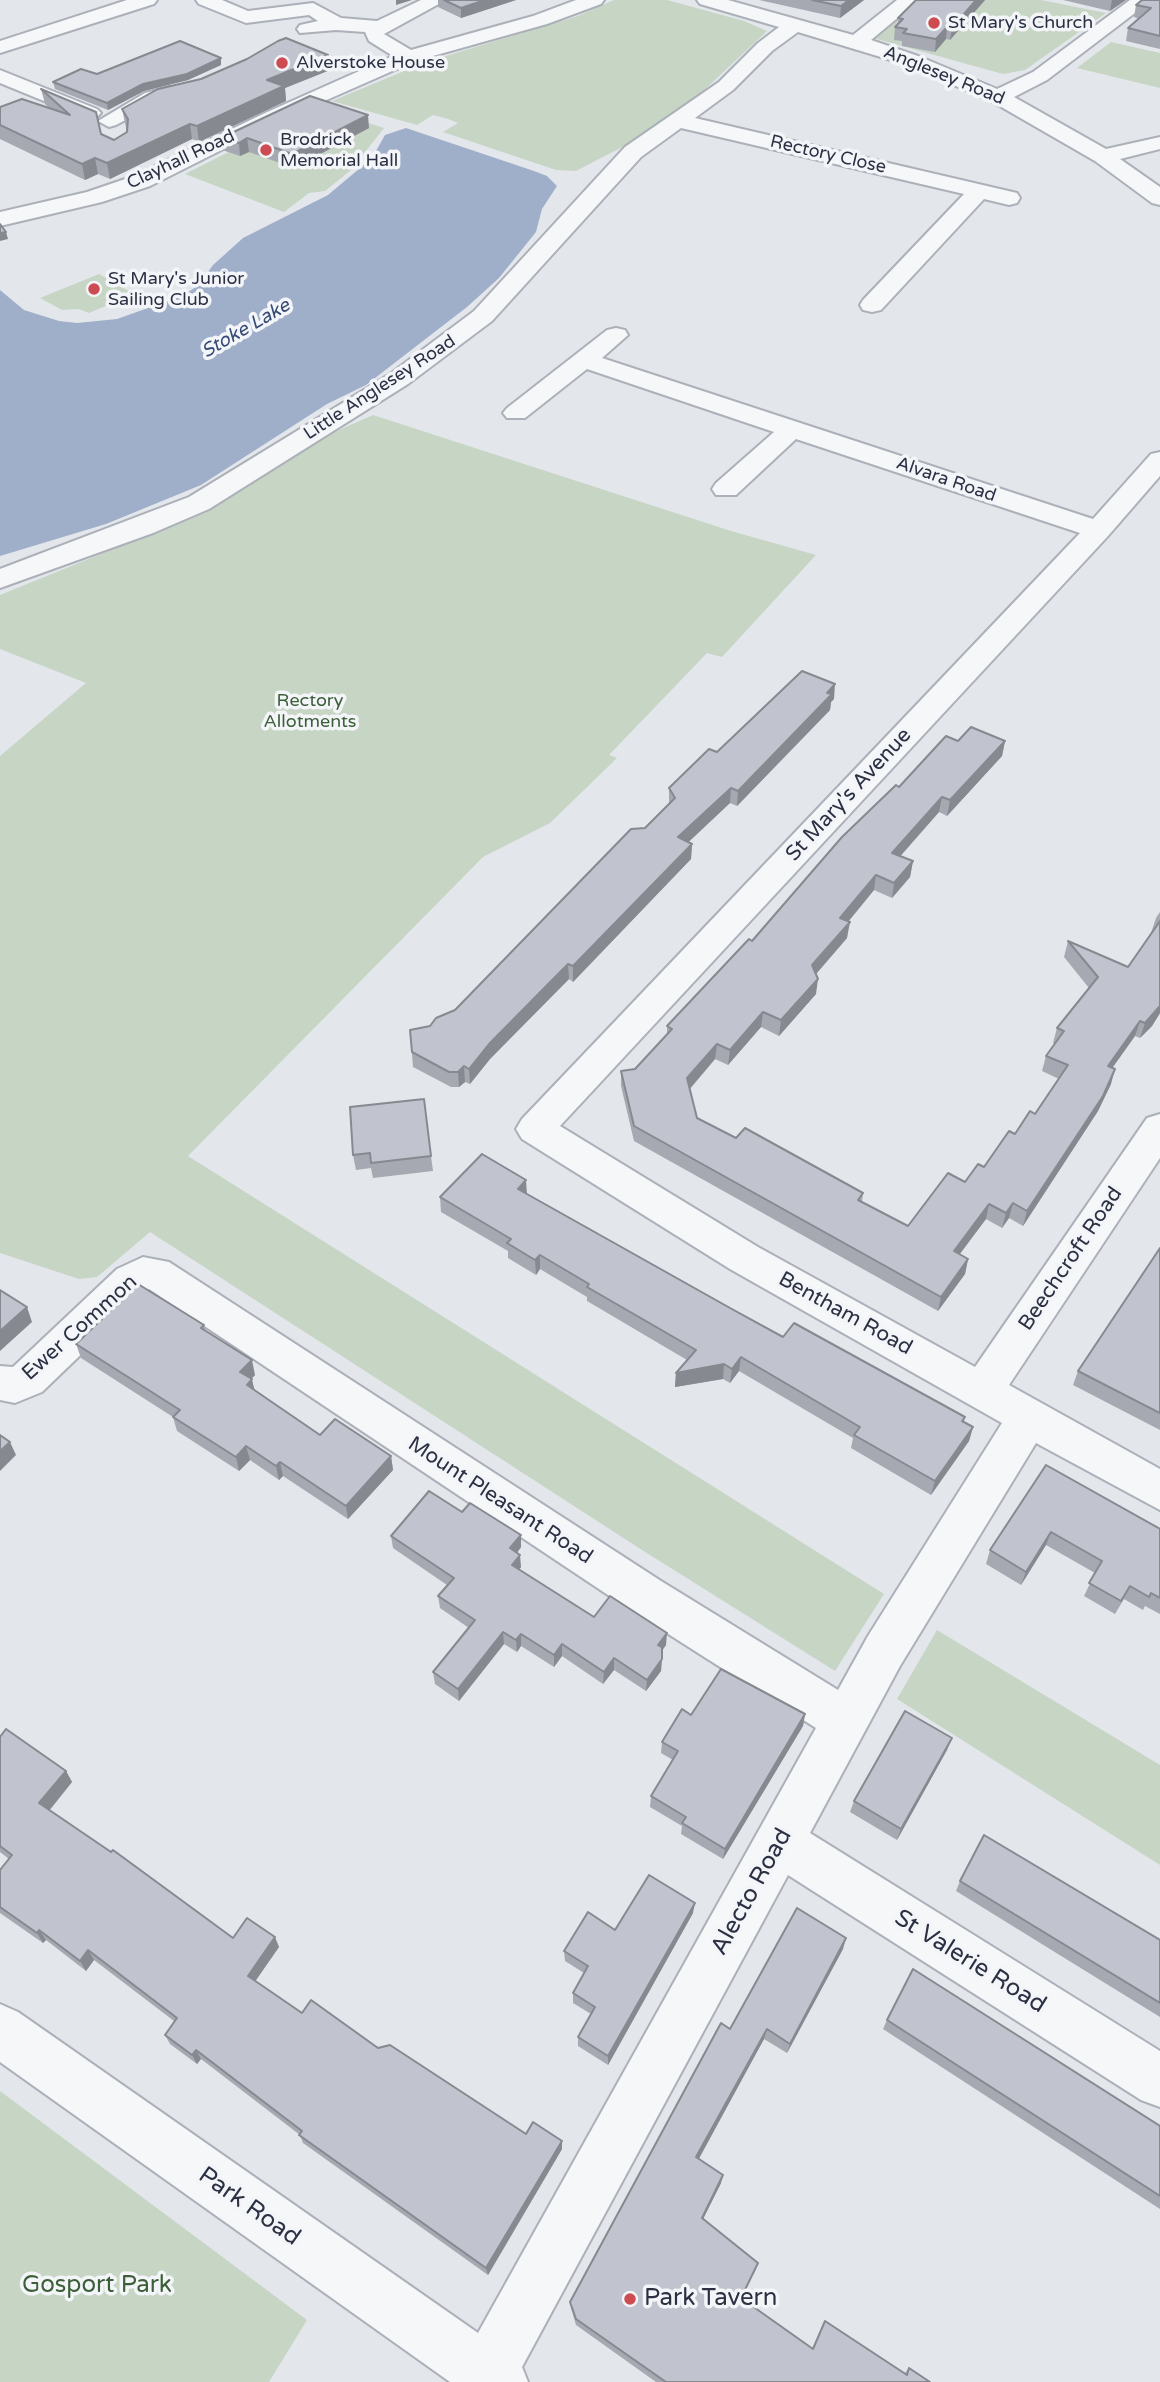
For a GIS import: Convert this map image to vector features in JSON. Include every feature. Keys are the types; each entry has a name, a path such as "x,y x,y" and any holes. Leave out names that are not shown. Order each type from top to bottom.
{"street":[{"path":"0,47 147,0"},
{"path":"206,0 246,17 313,9 336,24"},
{"path":"408,57 376,37 374,33 380,27 436,0"},
{"name":"Clayhall Road","path":"0,219 94,197 142,181 272,117 408,57 540,20 594,0"},
{"name":"Anglesey Road","path":"707,0 856,42 998,97 1104,156 1160,198"},
{"path":"856,42 909,0"},
{"path":"998,97 1040,76 1142,0"},
{"path":"307,29 336,24 380,27"},
{"name":"Little Anglesey Road","path":"0,579 150,524 199,503 393,383 483,316 605,186 633,152 726,86 765,47 794,25"},
{"path":"1,76 113,129 152,97 195,88"},
{"path":"246,108 272,117"},
{"name":"Rectory Close","path":"676,120 1009,198"},
{"path":"1104,156 1160,143"},
{"path":"872,305 979,191"},
{"path":"516,413 617,335"},
{"name":"Alvara Road","path":"583,360 1098,530"},
{"path":"726,489 793,428"},
{"name":"St Mary's Avenue","path":"535,1129 1098,530 1160,460"},
{"name":"Beechcroft Road","path":"982,1391 1160,1128"},
{"name":"Bentham Road","path":"535,1129 744,1258 1160,1491"},
{"name":"Ewer Common","path":"0,1383 15,1385 27,1380 137,1276 151,1272 160,1275"},
{"name":"Mount Pleasant Road","path":"160,1275 470,1482 845,1720"},
{"name":"Alecto Road","path":"493,2378 845,1720 1030,1417"},
{"name":"St Valerie Road","path":"780,1842 1160,2081"},
{"name":"Park Road","path":"0,2030 493,2378"}],"green space":[{"path":"614,0 667,0 744,21 767,31 701,93 626,145 576,171 556,170 443,132 458,123 448,119 433,115 417,125 332,101 426,62 578,16"},
{"path":"917,0 1041,0 1106,13 1025,70 1003,74 873,38 898,15 907,18 898,31 950,40"},
{"path":"1111,42 1160,53 1160,88 1077,68"},
{"path":"318,107 384,128 351,170 325,191 309,193 284,212 185,174"},
{"name":"St Mary's Junior Sailing Club","path":"99,274 134,294 89,313 79,309 62,310 40,298"},
{"name":"Rectory Allotments","path":"373,415 731,531 816,555 722,657 707,653 609,755 617,758 550,823 483,857 188,1156 884,1594 835,1671 642,1550 150,1232 97,1277 79,1279 0,1253 0,756 86,683 0,649 0,595 209,510 321,438"},
{"path":"937,1630 1160,1765 1160,1865 897,1699"},
{"name":"Gosport Park","path":"0,2091 307,2320 269,2382 0,2382"}],"water":[{"name":"Stoke Lake","path":"406,128 534,171 547,176 557,186 542,209 536,232 499,278 467,307 366,385 327,404 201,485 106,524 0,556 0,290 24,310 59,321 77,323 117,319 182,296 199,285 213,265 243,238 328,195 372,158 385,135"}],"building":[{"path":"444,0 485,0 461,8"},
{"path":"812,0 849,0 841,6"},
{"name":"St Mary's Church","path":"916,0 976,0 952,28 947,27 936,39 903,33 907,29 895,27 903,19 898,18"},
{"path":"1142,0 1160,0 1160,36 1128,28 1151,8 1136,5"},
{"path":"286,38 328,55 267,80 284,86 197,126 190,124 107,163 95,158 82,164 0,125 0,107 22,99 70,115 41,89 96,112 101,134 114,140 127,132 128,119 122,109 158,89 201,79"},
{"path":"180,41 221,58 187,74 143,84 107,103 53,82 81,69 97,74"},
{"path":"310,96 368,115 292,154 247,138 239,143 223,137"},
{"path":"802,671 835,684 827,693 832,694 738,791 731,788 678,837 692,844 573,966 568,964 489,1044 469,1069 464,1066 458,1072 449,1072 412,1052 410,1030 430,1026 436,1018 455,1010 631,829 645,828 675,798 669,788 709,749 717,752"},
{"path":"971,727 1005,741 950,800 942,797 892,853 913,861 894,883 876,875 840,918 850,922 812,965 818,979 781,1020 763,1012 730,1050 717,1044 687,1078 697,1118 736,1138 745,1128 863,1193 858,1200 908,1226 948,1173 965,1182 978,1164 984,1167 1009,1131 1015,1134 1030,1111 1035,1114 1068,1065 1046,1056 1064,1031 1057,1028 1098,977 1068,941 1128,967 1160,921 1160,1006 1145,1023 1140,1021 1108,1066 1115,1069 1103,1096 1027,1211 1013,1203 1006,1213 989,1204 954,1251 968,1259 941,1297 634,1126 621,1071 635,1069 672,1029 667,1026 749,939 752,941 842,837 896,785 899,787 946,736 958,741"},
{"path":"424,1099 431,1156 371,1163 370,1153 353,1155 350,1107"},
{"path":"482,1154 526,1180 518,1189 730,1308 783,1337 794,1323 965,1417 962,1421 973,1427 935,1481 854,1435 860,1427 741,1357 732,1369 724,1364 676,1373 696,1350 587,1287 589,1284 540,1255 535,1260 507,1243 511,1239 440,1197"},
{"path":"1160,1248 1160,1413 1078,1371"},
{"path":"138,1284 204,1325 201,1328 252,1360 240,1372 252,1379 247,1385 320,1435 335,1419 391,1456 346,1506 280,1462 276,1466 246,1446 236,1457 173,1417 180,1410 76,1344"},
{"path":"0,1290 27,1307 0,1331"},
{"path":"0,1435 10,1442 0,1451"},
{"path":"1046,1465 1160,1529 1160,1598 1151,1593 1149,1597 1130,1586 1121,1601 1089,1583 1102,1561 1051,1532 1026,1572 990,1550"},
{"path":"429,1491 462,1512 470,1503 521,1535 510,1548 520,1555 512,1565 594,1617 610,1596 667,1633 658,1645 662,1647 662,1659 647,1680 614,1658 604,1672 562,1644 554,1655 521,1634 516,1640 503,1632 458,1689 433,1672 475,1620 438,1596 454,1578 391,1536"},
{"path":"721,1669 805,1714 725,1849 682,1823 686,1817 651,1796 678,1751 662,1742 682,1709 691,1715"},
{"path":"905,1711 952,1738 901,1829 854,1801"},
{"path":"6,1729 66,1771 39,1803 111,1852 113,1850 233,1938 247,1918 275,1937 248,1976 302,2013 311,2000 378,2048 390,2045 526,2134 533,2122 562,2141 486,2268 299,2135 302,2131 196,2050 192,2055 165,2035 177,2018 88,1950 80,1961 39,1930 37,1933 0,1907 0,1870 12,1855 0,1846 0,1737"},
{"path":"984,1835 1160,1940 1160,2003 960,1881"},
{"path":"649,1875 695,1903 608,2056 578,2037 595,2007 573,1993 588,1966 564,1951 588,1912 615,1930"},
{"path":"797,1908 846,1938 790,2044 767,2029 696,2157 723,2175 702,2218 758,2263 741,2298 813,2349 825,2321 907,2375 909,2368 930,2382 666,2382 576,2319 570,2302 721,2023 730,2029"},
{"path":"913,1969 1160,2126 1160,2196 887,2020"}],"place":[{"name":"St Mary's Church","path":"934,23"},
{"name":"Alverstoke House","path":"282,63"},
{"name":"Brodrick Memorial Hall","path":"266,150"},
{"name":"St Mary's Junior Sailing Club","path":"94,289"},
{"name":"Park Tavern","path":"630,2299"}]}
